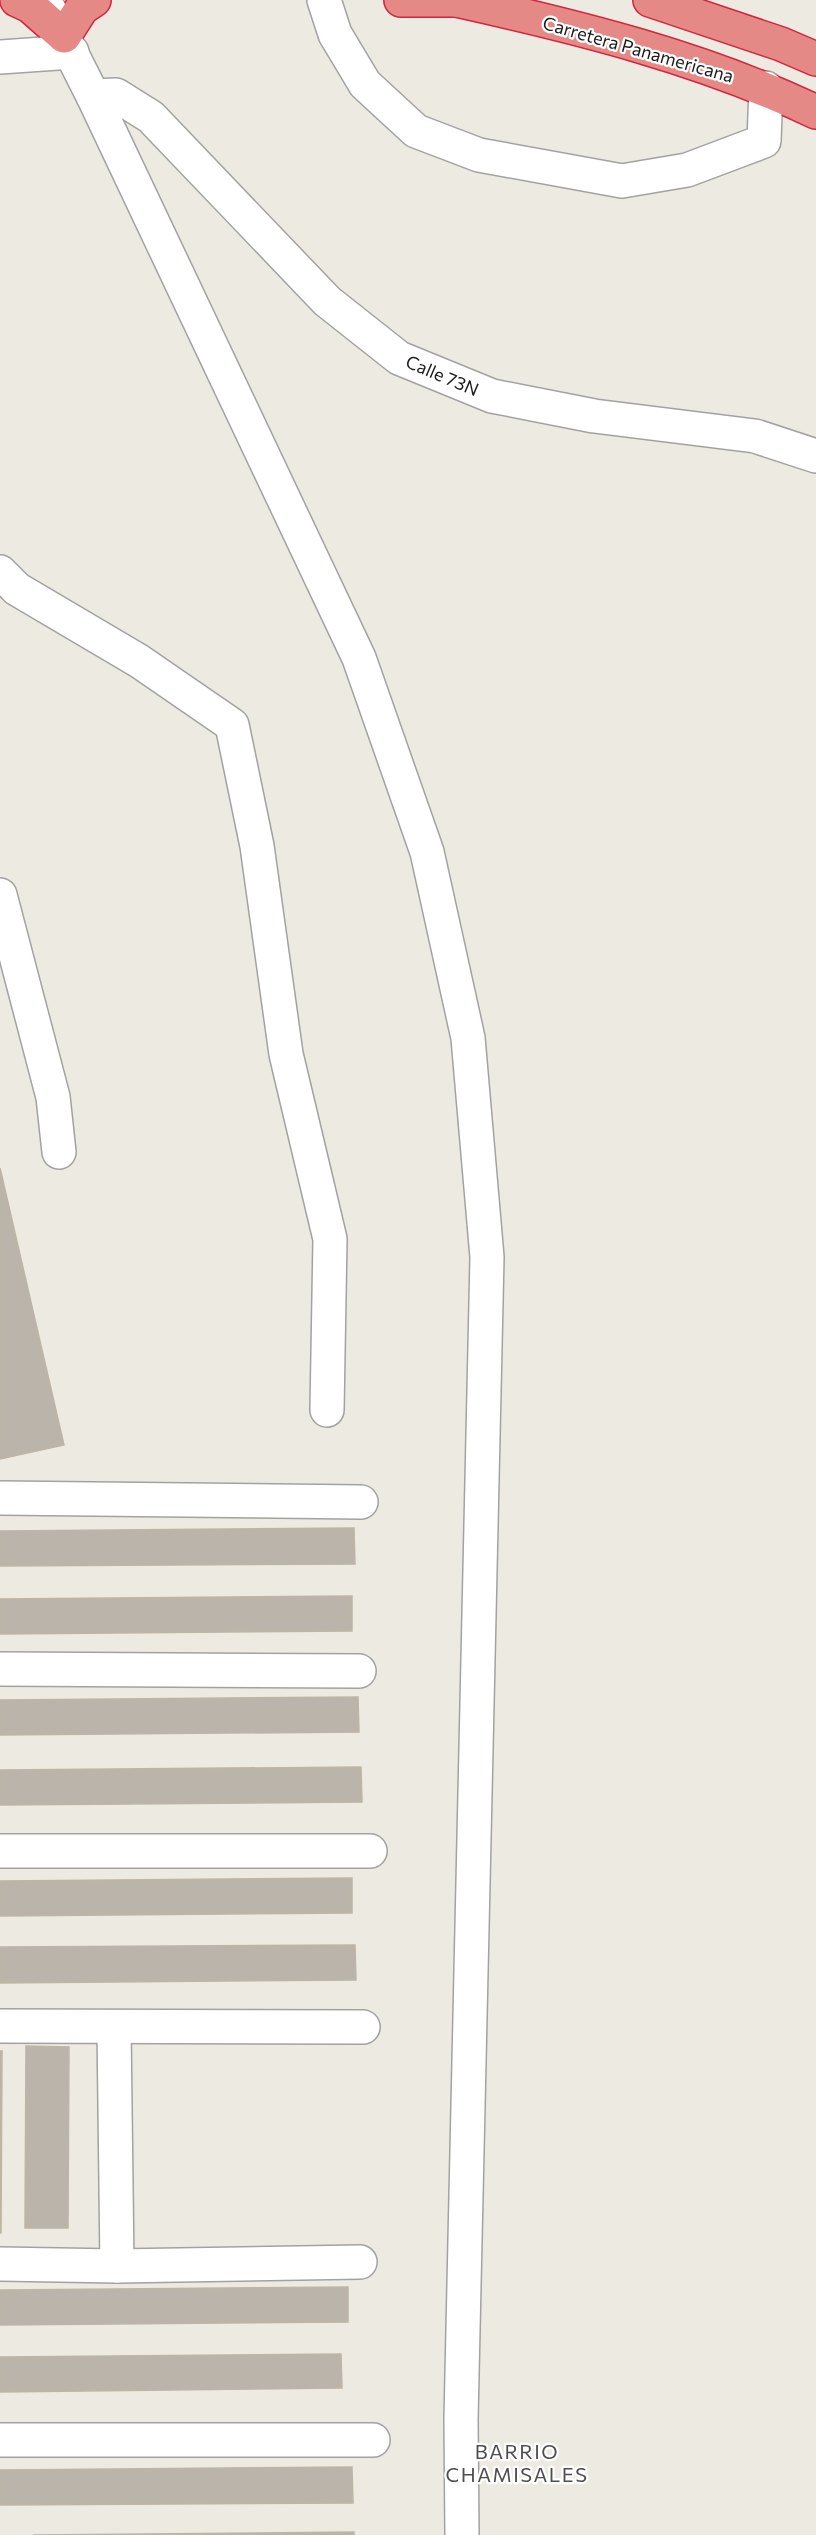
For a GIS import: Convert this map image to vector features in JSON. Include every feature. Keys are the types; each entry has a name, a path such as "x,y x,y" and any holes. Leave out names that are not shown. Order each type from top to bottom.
{"highway":[{"path":"17,0 30,6 68,44 82,8 94,0"},
{"name":"Carretera Panamericana","path":"401,0 457,0 614,38 766,88 816,112"},
{"path":"650,0 781,44 816,59"}],"street":[{"path":"43,0 68,44 93,96 359,658 427,852 468,1038 487,1257 461,2419 462,2535"},
{"path":"324,0 335,34 365,84 416,131 479,155 558,171 622,181 687,170 764,141 766,88"},
{"path":"0,57 68,44"},
{"name":"Calle 73N","path":"93,96 116,95 151,117 327,301 399,358 492,396 594,416 755,436 816,456"},
{"path":"0,572 17,589 139,661 232,724 257,846 286,1054 330,1239 327,1410"},
{"path":"0,895 53,1097 58,1152"},
{"path":"0,1498 361,1502"},
{"path":"0,1669 359,1671"},
{"path":"0,1851 370,1851"},
{"path":"0,2026 363,2027"},
{"path":"114,2027 117,2266"},
{"path":"0,2264 117,2266 360,2262"},
{"path":"0,2440 373,2440"}],"building":[{"path":"0,1168 64,1445 0,1459"},
{"path":"354,1528 355,1564 0,1566 0,1531"},
{"path":"352,1596 352,1631 0,1634 0,1599"},
{"path":"358,1697 359,1732 0,1735 0,1700"},
{"path":"361,1767 362,1802 0,1805 0,1770"},
{"path":"352,1878 352,1913 0,1916 0,1881"},
{"path":"355,1945 356,1980 0,1983 0,1947"},
{"path":"26,2046 69,2047 68,2228 25,2228"},
{"path":"0,2051 2,2051 1,2233 0,2233"},
{"path":"348,2287 348,2322 0,2325 0,2290"},
{"path":"341,2354 342,2388 0,2392 0,2357"},
{"path":"352,2467 353,2503 0,2505 0,2470"},
{"path":"354,2532 354,2535 33,2535"}],"district":[{"name":"BARRIO CHAMISALES","path":"517,2464"}]}
